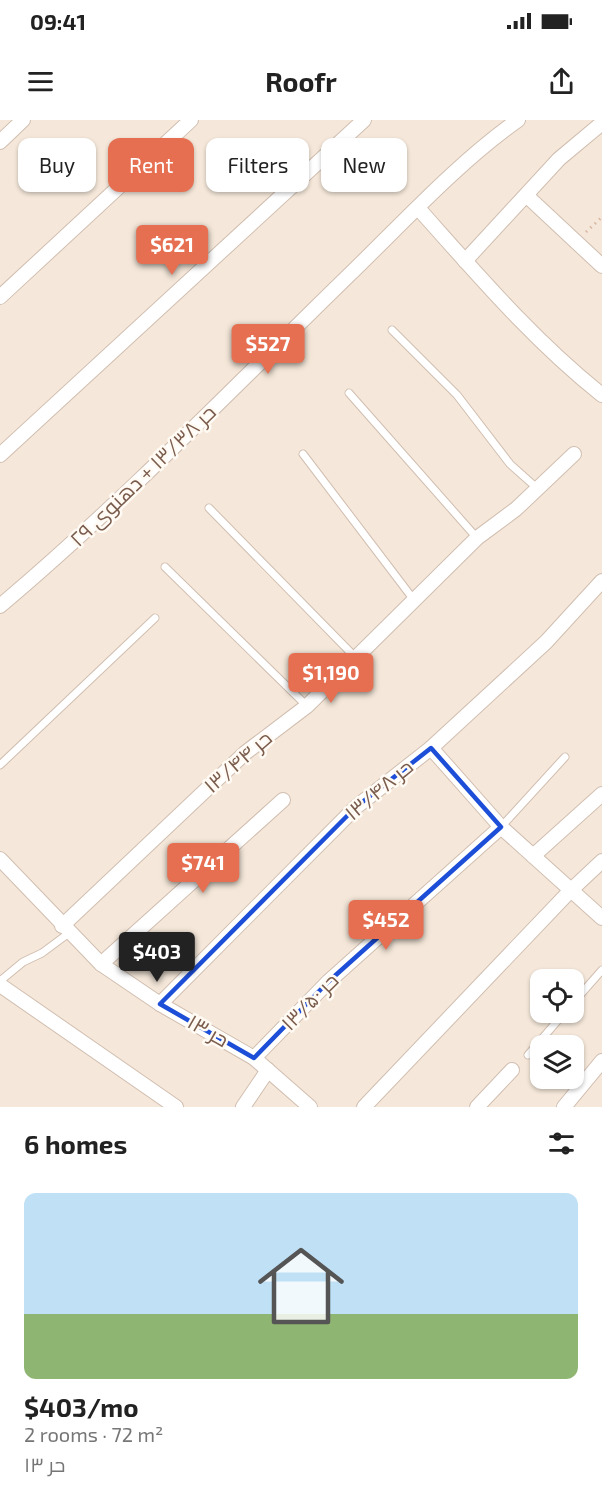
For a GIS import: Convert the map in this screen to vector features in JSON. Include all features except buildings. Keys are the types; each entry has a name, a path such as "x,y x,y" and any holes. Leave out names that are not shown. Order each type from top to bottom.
{"street":[{"path":"0,142 23,120"},
{"path":"0,297 191,120"},
{"path":"0,455 364,120"},
{"name":"حر ۱۳/۳۸ + دهنوی ۲۹","path":"0,606 66,551 418,208 501,132 518,120"},
{"path":"465,261 559,159 602,123"},
{"path":"526,196 602,266"},
{"path":"418,208 501,302 568,368 602,395"},
{"name":"حر ۱۳/۴۴","path":"66,929 245,753 307,706 477,538 538,489 574,454"},
{"name":"حر ۱۳/۴۸","path":"160,1004 356,807 431,748 546,642 602,581"},
{"path":"431,748 501,827 602,918"},
{"path":"533,856 602,794"},
{"path":"101,964 283,801"},
{"name":"حر ۱۳/۵۰","path":"254,1058 328,982 501,827"},
{"name":"حر ۱۳","path":"0,859 101,964 160,1004 254,1058 310,1107"},
{"path":"364,1107 570,891 602,861"},
{"path":"0,983 176,1107"},
{"path":"564,1107 602,1060"},
{"path":"243,1107 268,1070"},
{"path":"477,1107 512,1070"}],"lane":[{"path":"392,330 457,395 510,464 538,489"},
{"path":"349,393 477,538"},
{"path":"303,454 414,600"},
{"path":"209,508 355,657"},
{"path":"165,567 307,706"},
{"path":"0,765 155,618"},
{"path":"501,827 565,757"},
{"path":"0,983 23,962 42,953 66,929"},
{"path":"584,990 602,969"},
{"path":"528,1055 556,1023"}],"path":[{"path":"576,241 602,217"}],"highlighted area":[{"path":"431,748 501,827 328,982 254,1058 160,1004 356,807"}],"shaded area":[{"path":"0,120 602,120 602,1107 0,1107"}]}
